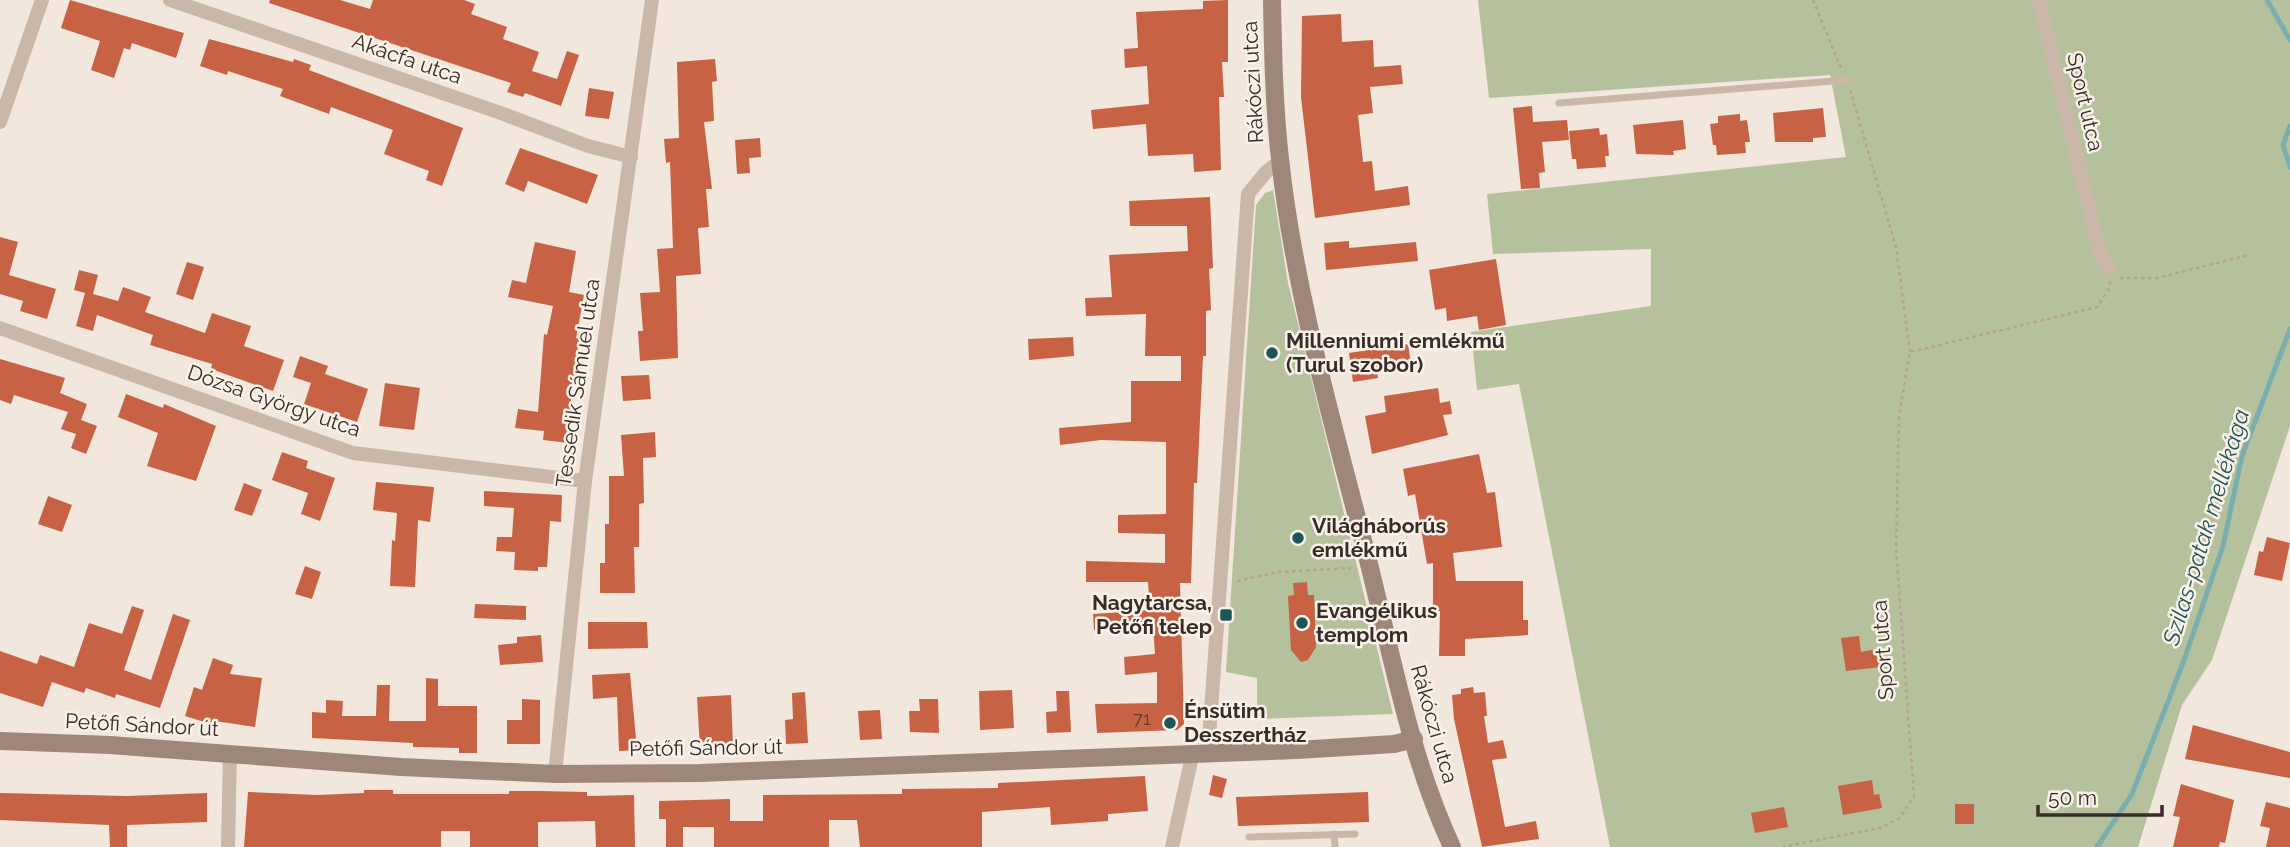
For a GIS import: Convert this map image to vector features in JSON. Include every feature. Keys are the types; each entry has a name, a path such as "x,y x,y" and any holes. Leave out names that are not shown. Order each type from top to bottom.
{"main road":[{"name":"Rákóczi utca","path":"1272,0 1273,78 1280,161 1299,276 1414,739 1434,804 1452,847"},
{"name":"Petőfi Sándor út","path":"0,741 230,752 401,767 555,774 700,773 1394,744 1414,739"}],"street":[{"path":"0,122 42,0"},
{"name":"Akácfa utca","path":"170,0 498,111 588,146 631,157"},
{"name":"Tessedik Sámuel utca","path":"555,774 585,481 652,0"},
{"name":"Sport utca","path":"2039,0 2099,250 2109,268"},
{"name":"Rákóczi utca","path":"1172,847 1200,752 1220,585 1248,194 1265,172 1280,161"},
{"name":"Dózsa György utca","path":"0,328 353,453 585,481"},
{"path":"228,847 230,752"}],"lane":[{"path":"1559,103 1846,80"},
{"path":"1334,834 1335,847"},
{"path":"1248,837 1355,834"}],"path":[{"name":"Sport utca","path":"1782,847 1880,828 1900,818 1914,796 1896,522 1899,416 1910,352 1896,247 1846,80 1828,42 1813,0"},
{"path":"2109,268 2123,280 2157,278 2249,255"},
{"path":"1910,352 2097,307 2110,287 2109,268"},
{"path":"1220,585 1278,572 1370,568"}],"green space":[{"path":"1478,0 2290,0 2290,426 2212,660 2182,705 2138,847 1610,847 1519,384 1477,390 1471,332 1651,306 1651,249 1493,254 1487,194 1846,157 1830,75 1489,98"},
{"path":"1273,190 1288,283 1393,714 1257,719 1257,678 1226,672 1256,205 1265,193"}],"building":[{"path":"70,0 184,33 176,58 132,43 130,50 124,48 114,78 91,70 100,41 61,28"},
{"path":"270,0 340,0 370,9 373,0 464,0 475,4 471,14 507,27 503,39 539,52 532,71 557,79 567,51 579,55 561,106 525,93 523,97 507,92 511,83 269,3"},
{"path":"1228,0 1228,62 1222,62 1224,97 1219,97 1221,170 1194,172 1193,154 1148,156 1146,124 1093,129 1091,110 1149,104 1147,66 1125,68 1124,49 1138,48 1136,12 1203,9 1203,1"},
{"path":"1341,14 1342,42 1373,40 1374,67 1401,65 1403,84 1370,87 1373,113 1358,115 1363,162 1372,161 1375,191 1408,186 1410,205 1315,218 1301,97 1302,16"},
{"path":"209,39 293,62 294,59 311,65 309,70 463,128 442,186 426,180 429,171 384,154 393,130 331,107 329,114 280,96 283,89 228,71 227,75 200,66"},
{"path":"715,59 717,81 712,82 714,121 704,122 712,189 706,189 709,227 698,228 701,274 676,276 678,358 640,361 638,331 643,331 640,293 660,292 657,249 673,248 670,162 666,163 664,139 679,138 677,62"},
{"path":"589,88 614,92 609,119 585,116"},
{"path":"1532,106 1533,122 1567,120 1569,140 1542,142 1545,172 1539,173 1540,188 1521,189 1513,108"},
{"path":"1823,108 1826,137 1813,138 1813,142 1775,142 1773,113"},
{"path":"1740,114 1740,121 1747,120 1750,142 1745,142 1746,153 1717,155 1710,124 1718,123 1718,116"},
{"path":"1683,120 1686,149 1673,151 1674,155 1636,154 1633,125"},
{"path":"1599,128 1600,135 1607,134 1609,156 1605,156 1606,167 1577,169 1576,159 1572,159 1569,131"},
{"path":"760,138 761,157 749,158 750,173 737,174 735,140"},
{"path":"520,148 598,175 587,204 528,181 524,192 505,184"},
{"path":"1210,197 1213,268 1209,269 1211,310 1206,311 1206,356 1203,356 1197,483 1194,483 1191,583 1180,583 1184,724 1177,730 1097,733 1095,704 1157,703 1157,672 1125,675 1124,657 1155,654 1153,626 1094,630 1093,614 1150,610 1148,582 1086,582 1086,561 1165,563 1165,534 1118,533 1118,515 1166,514 1166,442 1101,440 1060,445 1059,428 1131,422 1131,381 1181,381 1181,356 1145,356 1146,314 1086,316 1085,298 1112,297 1109,255 1188,251 1187,226 1130,226 1129,201"},
{"path":"0,237 18,242 9,275 56,289 47,319 20,311 23,301 0,294"},
{"path":"1349,241 1349,248 1416,242 1418,261 1326,270 1324,243"},
{"path":"535,242 576,251 569,292 584,295 576,338 579,339 569,416 573,416 569,443 543,440 544,431 515,428 518,409 538,412 544,334 547,335 553,306 508,297 512,280 526,283"},
{"path":"1496,259 1506,325 1479,330 1477,316 1447,321 1446,308 1435,310 1429,270"},
{"path":"187,262 204,267 193,300 176,294"},
{"path":"79,270 98,275 93,294 118,301 123,287 151,297 145,312 205,333 212,313 251,326 244,346 284,360 273,391 211,369 212,364 150,345 153,335 97,315 93,331 76,326 85,293 74,290"},
{"path":"1073,337 1074,356 1029,360 1028,339"},
{"path":"1408,344 1411,364 1377,369 1378,378 1353,382 1349,353"},
{"path":"300,356 328,366 325,374 368,389 357,422 304,404 311,383 293,377"},
{"path":"0,359 65,378 60,393 87,404 81,420 97,426 86,454 71,448 76,434 61,429 68,412 14,395 11,404 0,400"},
{"path":"649,375 651,399 623,401 621,376"},
{"path":"385,383 420,388 414,430 379,426"},
{"path":"1438,388 1440,403 1450,401 1452,414 1443,415 1448,435 1372,454 1365,416 1386,412 1384,396"},
{"path":"126,394 163,408 164,404 216,426 196,481 147,466 158,433 118,417"},
{"path":"655,432 656,457 643,458 644,503 639,504 639,547 634,547 635,593 600,593 600,563 605,563 605,524 609,524 609,476 624,476 621,435"},
{"path":"282,452 308,461 306,468 335,478 320,521 301,514 308,493 272,480"},
{"path":"1479,454 1487,493 1495,492 1502,547 1453,553 1456,581 1523,581 1523,620 1528,620 1528,635 1465,639 1465,656 1439,656 1440,611 1433,611 1433,563 1427,564 1415,494 1408,496 1403,469"},
{"path":"376,482 434,487 430,522 418,520 415,587 390,586 392,540 395,541 397,513 373,510"},
{"path":"244,483 262,490 252,516 234,510"},
{"path":"484,491 562,495 561,522 550,521 547,567 538,567 538,571 514,570 515,552 496,551 497,537 512,537 514,508 484,506"},
{"path":"48,496 72,505 62,532 38,524"},
{"path":"2267,537 2290,543 2282,581 2254,575 2259,551 2263,552"},
{"path":"305,566 321,572 312,599 295,594"},
{"name":"Evangélikus templom","path":"1307,582 1308,595 1314,595 1316,647 1308,660 1301,662 1291,650 1288,596 1294,595 1293,583"},
{"path":"475,604 526,606 526,620 474,618"},
{"path":"132,606 144,610 124,670 151,680 173,614 190,620 160,708 116,694 115,698 86,688 84,693 52,682 43,707 0,693 0,651 37,664 40,655 74,667 89,623 122,634"},
{"path":"588,622 647,622 648,648 588,649"},
{"path":"541,635 543,662 500,665 498,645 517,643 517,637"},
{"path":"1859,636 1861,652 1878,649 1881,667 1846,671 1841,638"},
{"path":"213,658 233,665 230,674 262,678 255,727 215,721 214,725 185,716 194,687 202,690"},
{"path":"630,673 637,750 619,751 617,697 593,699 592,675"},
{"path":"426,678 438,679 438,706 477,706 477,753 459,753 459,748 413,747 413,743 312,738 312,712 326,713 326,700 343,701 342,716 376,716 377,685 390,685 389,721 426,721"},
{"path":"1473,687 1474,693 1485,692 1487,716 1484,716 1488,743 1503,740 1507,758 1492,760 1505,827 1536,821 1539,839 1482,847 1454,719 1452,695 1461,694 1461,689"},
{"path":"1012,690 1014,728 980,730 979,691"},
{"path":"1056,691 1069,691 1071,732 1047,733 1046,712 1057,711"},
{"path":"805,692 808,743 786,744 785,720 793,719 792,693"},
{"path":"731,695 733,746 700,748 697,697"},
{"path":"522,699 540,700 540,744 507,744 507,720 522,720"},
{"path":"919,699 938,699 939,733 910,732 909,711 920,711"},
{"path":"880,710 882,739 860,740 858,711"},
{"path":"2193,725 2290,752 2290,778 2185,759"},
{"path":"1213,775 1227,779 1222,798 1209,795"},
{"path":"1145,776 1148,811 1108,814 1108,821 1051,825 1050,807 982,812 982,847 860,847 857,820 829,820 829,847 714,847 714,827 683,827 683,847 666,847 666,819 659,819 659,801 730,799 730,821 763,821 763,795 902,794 902,789 998,788 998,783"},
{"path":"1872,780 1874,795 1879,794 1882,808 1843,815 1838,786"},
{"path":"2181,784 2234,800 2225,843 2220,842 2219,847 2173,847 2180,817 2173,816"},
{"path":"364,790 393,790 393,794 509,794 509,791 538,791 587,792 587,796 634,795 635,847 596,847 595,821 538,822 538,847 470,847 470,831 441,831 441,847 244,847 248,792 317,795 364,793"},
{"path":"1368,792 1369,822 1238,826 1236,797"},
{"path":"0,793 127,796 207,793 207,822 127,825 127,847 110,847 109,825 0,820"},
{"path":"2266,802 2290,808 2290,847 2266,847 2270,828 2260,826"},
{"path":"1955,804 1974,804 1974,824 1955,824"},
{"path":"1784,807 1788,827 1755,833 1751,813"}],"waterway":[{"name":"Szilas-patak mellékága","path":"2267,0 2290,40"},
{"name":"Szilas-patak mellékága","path":"2290,126 2283,145 2290,167"},
{"name":"Szilas-patak mellékága","path":"2097,847 2132,794 2183,663 2223,546 2242,456 2290,329"}],"place":[{"name":"Millenniumi emlékmű (Turul szobor)","path":"1272,353"},
{"name":"Világháborús emlékmű","path":"1298,538"},
{"name":"Nagytarcsa, Petőfi telep","path":"1226,615"},
{"name":"Evangélikus templom","path":"1302,623"},
{"name":"Énsütim Desszertház","path":"1170,723"}]}
